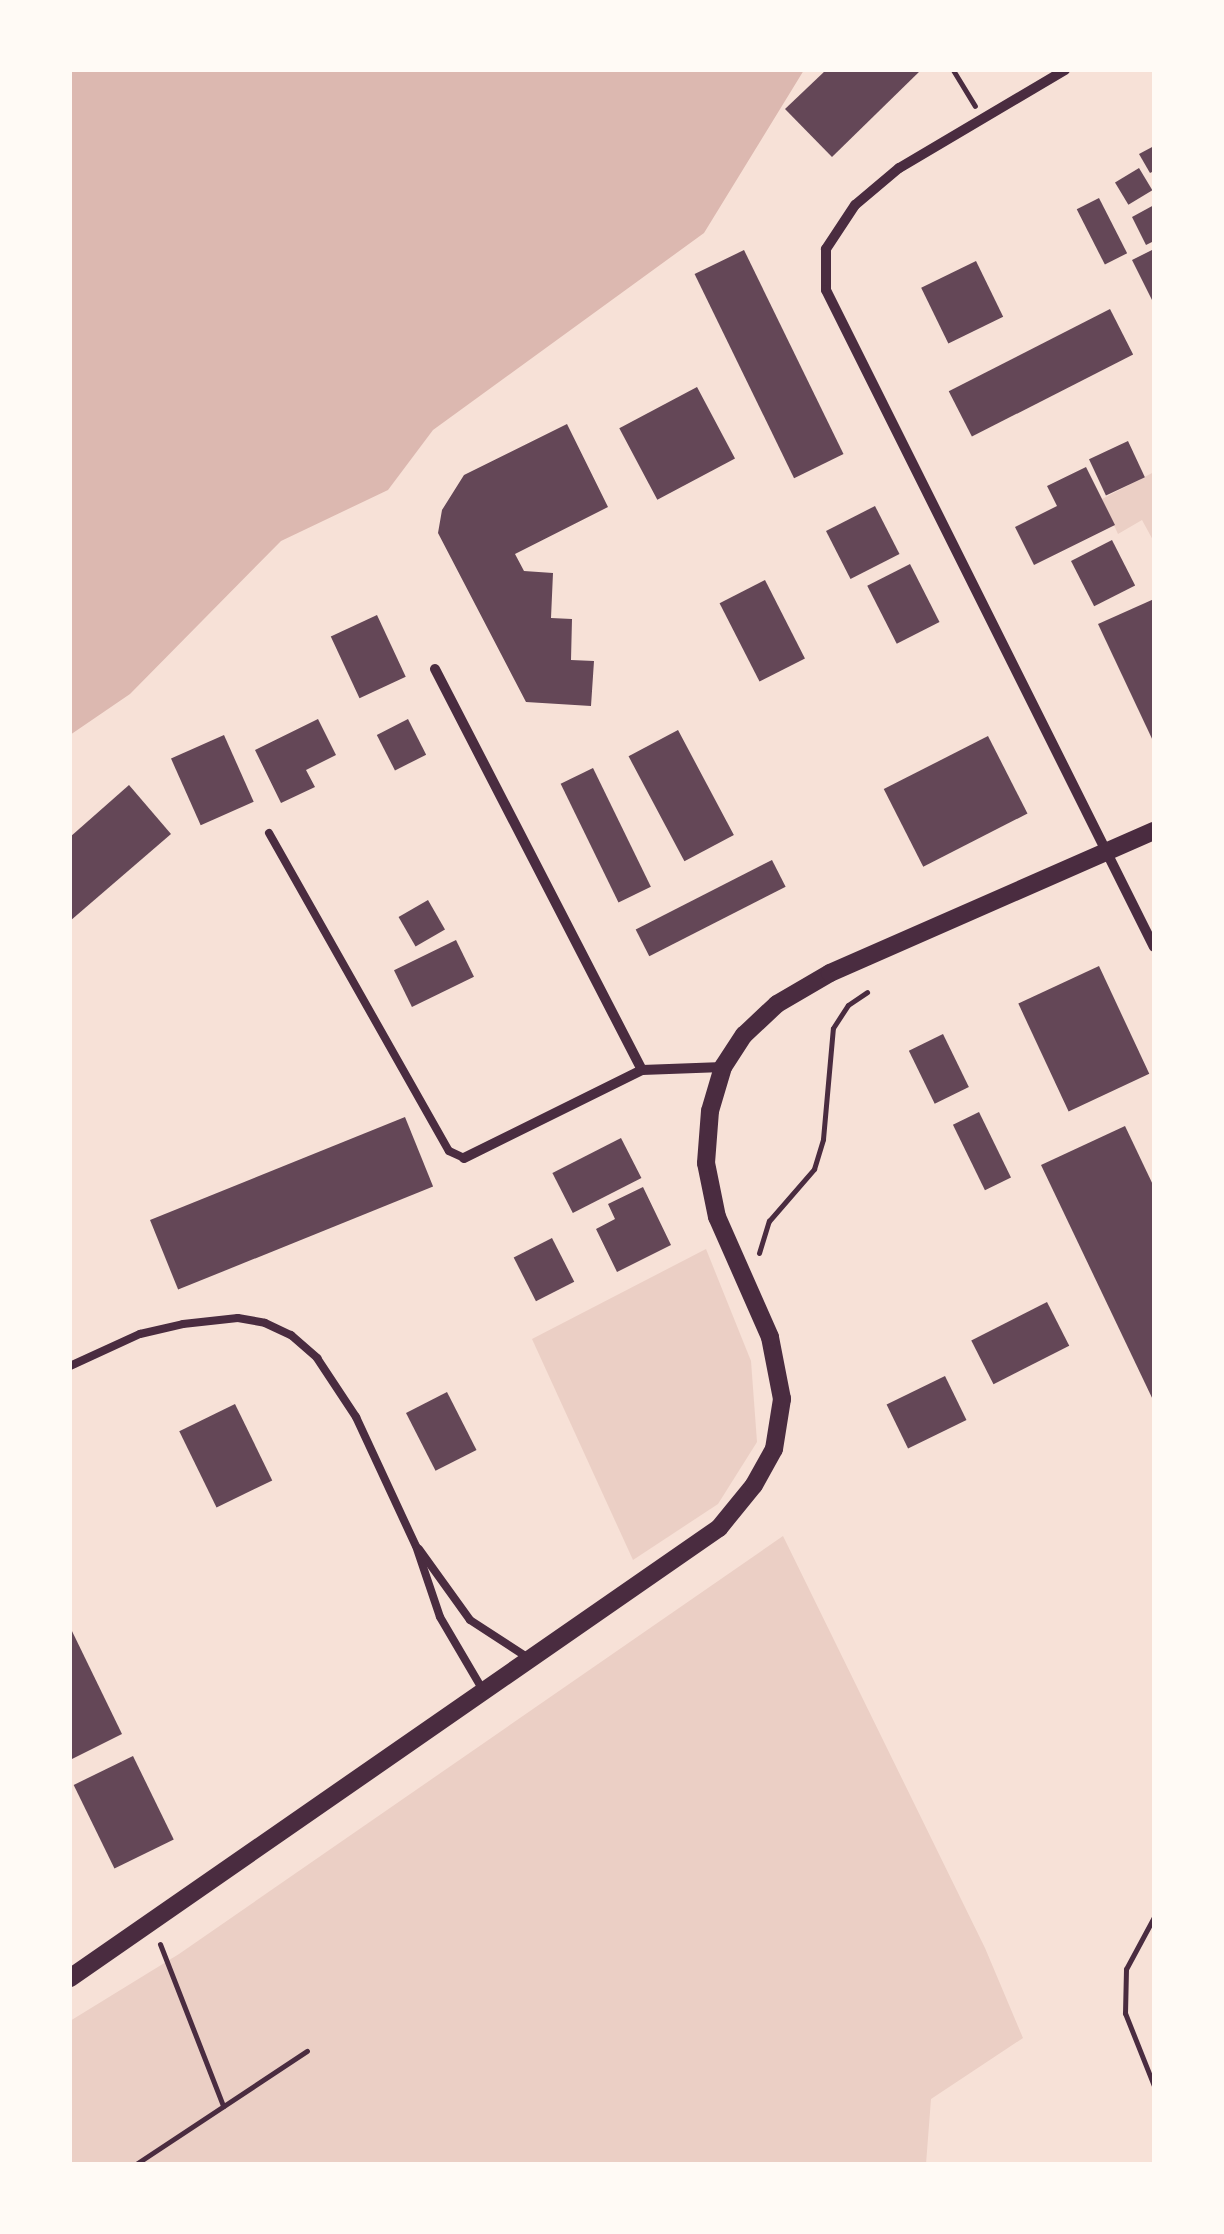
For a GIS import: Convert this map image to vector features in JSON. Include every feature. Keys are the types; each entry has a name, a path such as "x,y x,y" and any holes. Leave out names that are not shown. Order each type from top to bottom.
{"street":[{"path":"1065,70 900,168 855,204 826,249 826,290 1154,948"},
{"path":"435,669 642,1070"},
{"path":"70,1978 719,1528 754,1485 774,1448 782,1399 770,1337 717,1217 706,1163 710,1111 723,1067 744,1035 777,1004 830,973 1154,831"},
{"path":"464,1158 642,1070 723,1067"}],"lane":[{"path":"269,833 448,1151 464,1158"},
{"path":"70,1366 140,1334 183,1324 238,1318 265,1322 291,1335 316,1358 356,1417 416,1546 440,1617 484,1692"},
{"path":"416,1546 470,1620 531,1660"}],"path":[{"path":"953,70 981,117"},
{"path":"759,1256 759,1242 769,1221 814,1169 823,1139 833,1028 840,1014 867,992"},
{"path":"1154,1917 1126,1969 1126,2013 1154,2086"},
{"path":"151,1922 223,2106"},
{"path":"136,2164 307,2051"}],"shaded area":[{"path":"70,70 804,70 704,233 433,430 388,490 281,541 130,694 70,735"},
{"path":"1154,472 1154,542 1142,520 1118,534 1102,499"},
{"path":"706,1249 751,1361 757,1442 718,1504 633,1560 532,1339"},
{"path":"783,1536 985,1948 1023,2038 931,2099 926,2164 70,2164 70,2021 179,1954"}],"building":[{"path":"826,70 921,70 832,157 785,109"},
{"path":"1154,146 1154,171 1150,173 1139,154"},
{"path":"1139,168 1152,190 1128,205 1115,182"},
{"path":"1099,198 1127,253 1105,265 1077,209"},
{"path":"1154,205 1154,241 1146,245 1132,217"},
{"path":"1154,249 1154,304 1132,260"},
{"path":"744,250 844,454 794,478 695,274"},
{"path":"976,261 1003,317 948,343 921,288"},
{"path":"1110,309 1133,354 972,437 949,391"},
{"path":"697,387 735,459 657,500 619,428"},
{"path":"567,424 608,507 515,554 524,571 553,573 551,618 572,619 571,660 594,661 591,706 526,702 438,533 442,510 464,475"},
{"path":"1128,441 1145,477 1106,495 1089,459"},
{"path":"1086,467 1115,525 1034,565 1015,527 1057,506 1047,486"},
{"path":"875,506 900,554 851,579 826,531"},
{"path":"1112,540 1135,585 1094,606 1071,561"},
{"path":"910,564 940,622 897,644 867,586"},
{"path":"765,580 805,658 760,682 720,603"},
{"path":"1154,599 1154,743 1098,624"},
{"path":"377,615 406,677 360,698 331,637"},
{"path":"318,719 336,755 306,770 315,787 281,803 255,750"},
{"path":"408,719 426,755 395,771 377,735"},
{"path":"678,730 734,835 684,861 629,756"},
{"path":"224,735 254,802 201,825 171,759"},
{"path":"988,736 1027,814 923,867 884,789"},
{"path":"593,768 651,887 619,902 561,784"},
{"path":"129,785 171,834 70,921 70,837"},
{"path":"772,860 786,887 649,956 636,929"},
{"path":"428,900 445,929 416,946 399,917"},
{"path":"456,940 474,977 412,1007 394,970"},
{"path":"1099,966 1149,1074 1069,1111 1018,1004"},
{"path":"943,1034 969,1087 935,1104 909,1051"},
{"path":"979,1112 1011,1178 985,1190 953,1125"},
{"path":"405,1117 433,1187 178,1290 150,1220"},
{"path":"1125,1126 1154,1187 1154,1402 1041,1165"},
{"path":"621,1138 641,1178 573,1213 552,1173"},
{"path":"643,1187 671,1245 617,1272 596,1229 615,1219 608,1204"},
{"path":"552,1238 574,1282 536,1301 514,1258"},
{"path":"1047,1302 1069,1346 994,1384 971,1341"},
{"path":"945,1376 966,1420 908,1449 887,1404"},
{"path":"447,1392 477,1450 436,1471 406,1413"},
{"path":"235,1404 272,1480 217,1508 179,1431"},
{"path":"70,1627 122,1734 70,1760"},
{"path":"133,1756 174,1840 114,1869 74,1785"}]}
